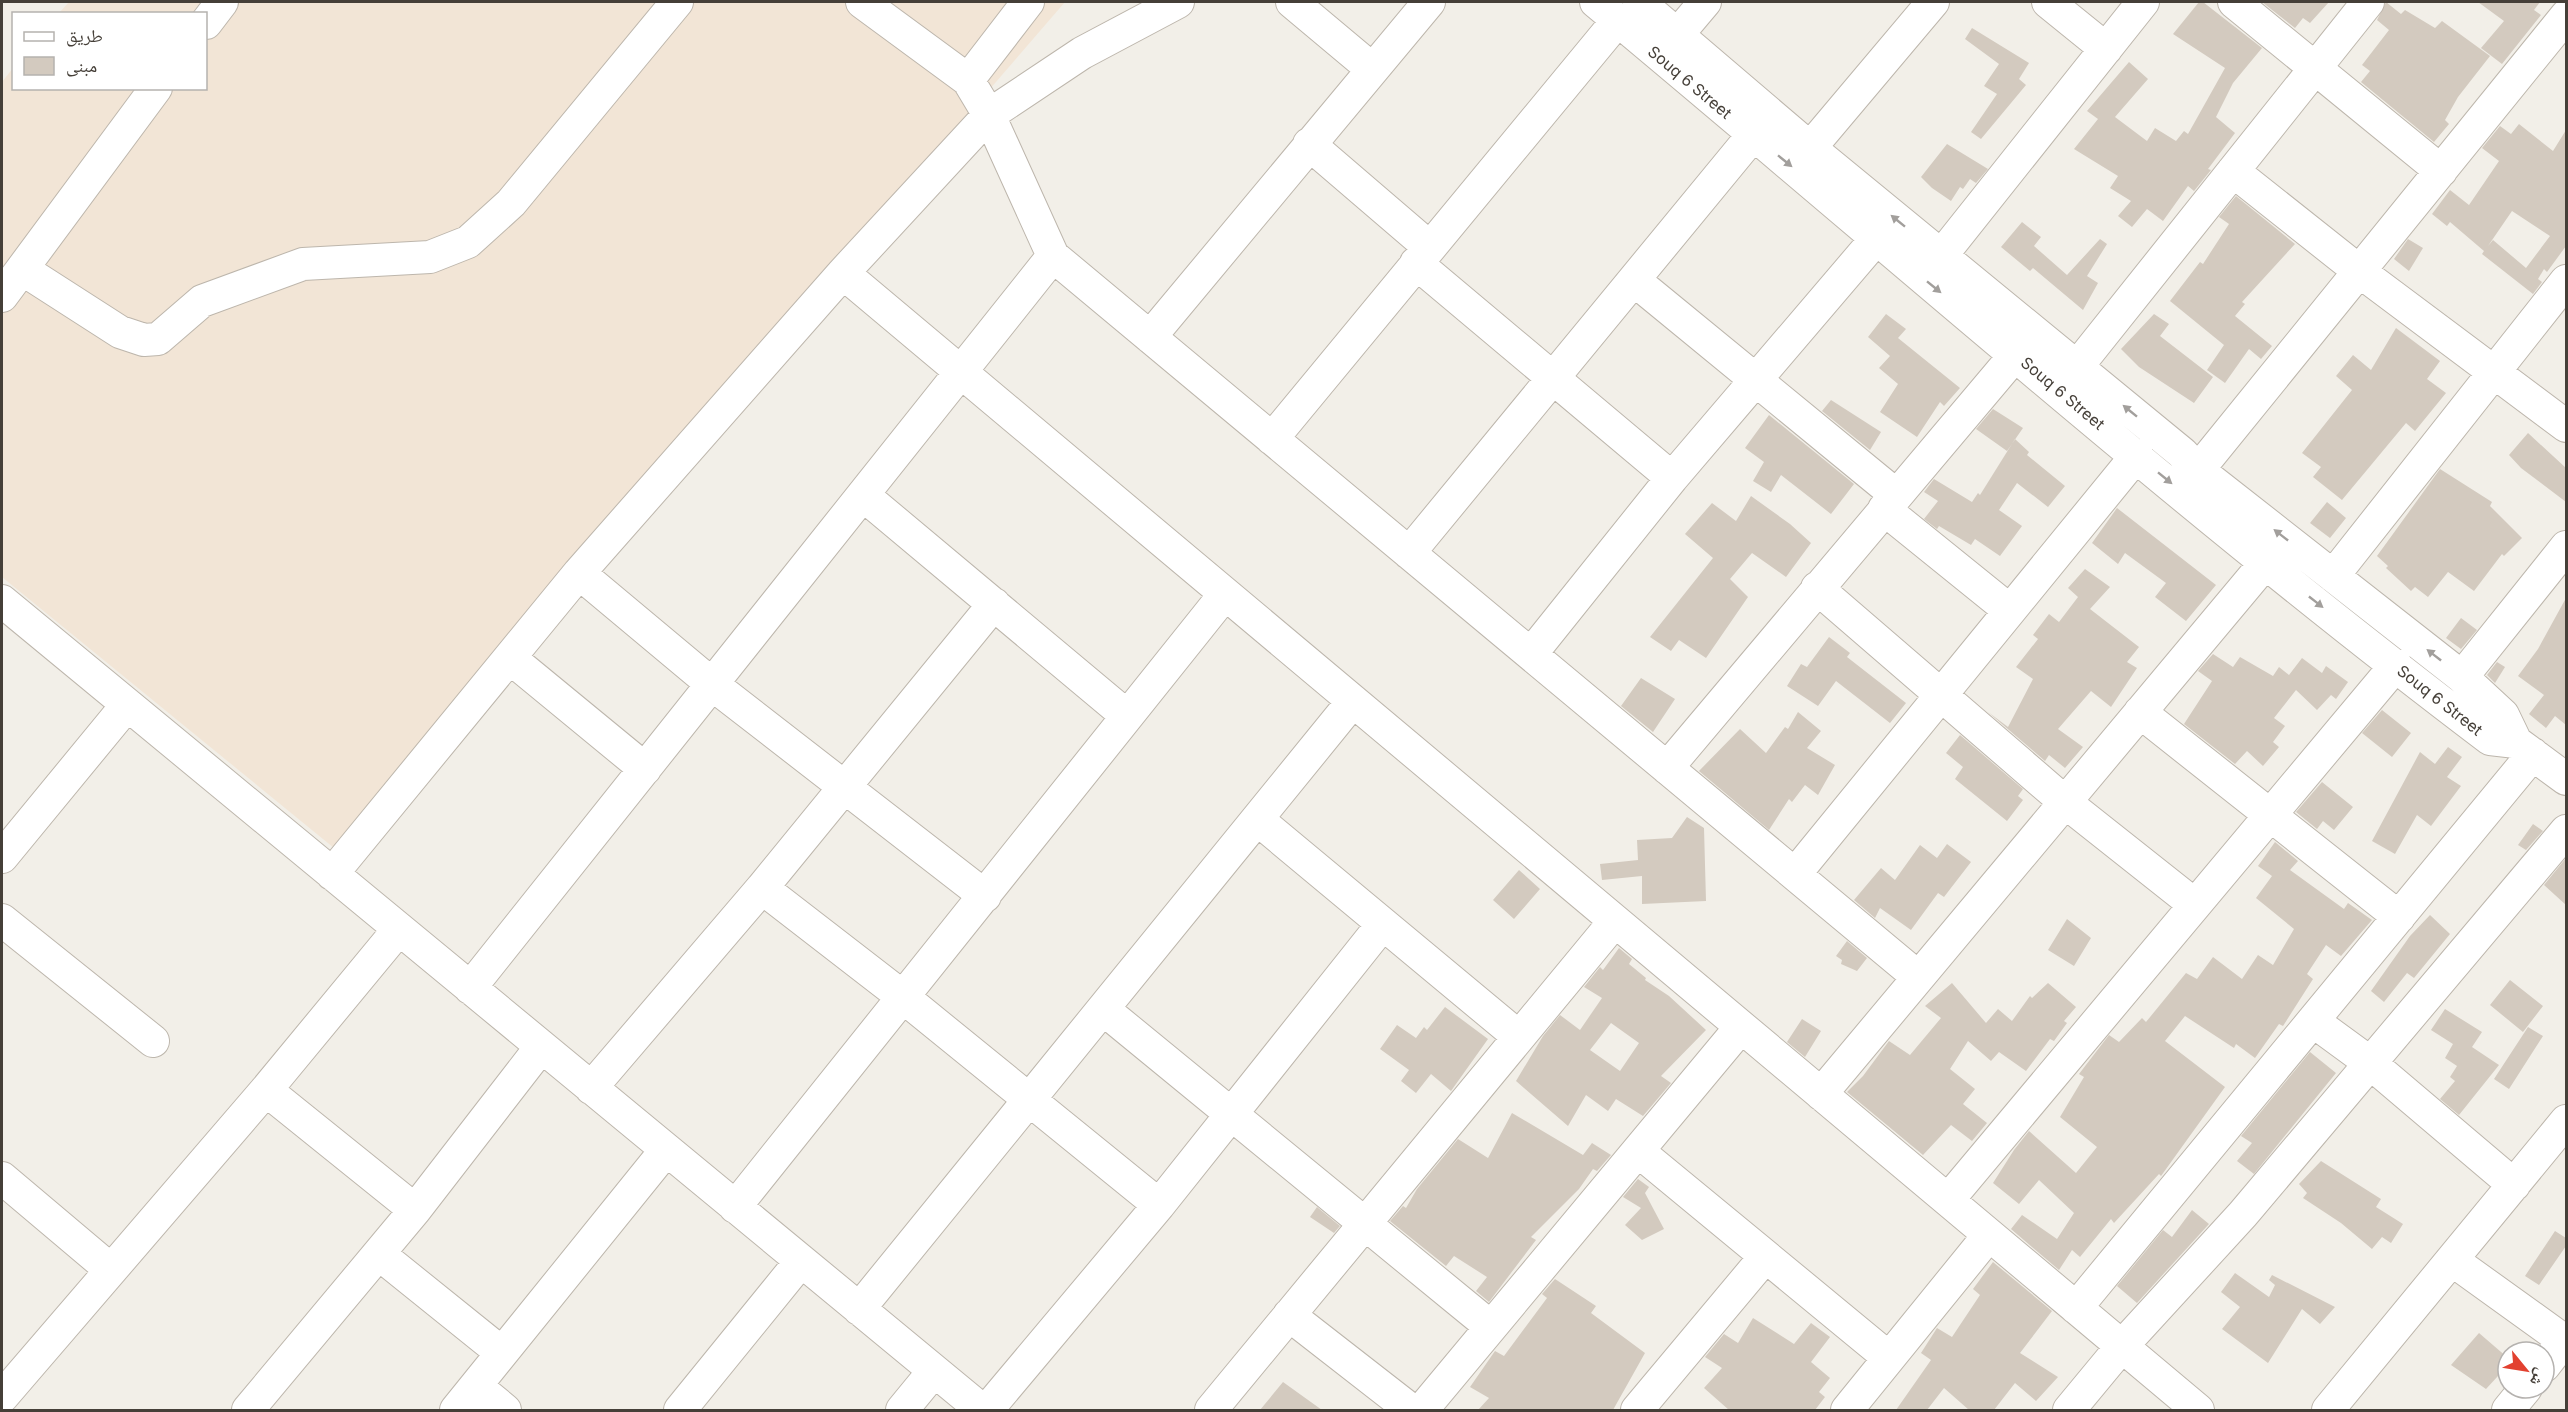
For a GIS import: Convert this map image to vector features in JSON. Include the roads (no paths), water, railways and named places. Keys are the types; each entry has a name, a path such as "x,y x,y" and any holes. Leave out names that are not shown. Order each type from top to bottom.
{"street":[{"path":"207,22 222,2"},
{"path":"22,269 120,332 144,340 158,339 202,301 303,264 373,262 430,257 468,242 511,203 678,2"},
{"path":"862,2 968,80 989,115 1053,256 1918,977"},
{"path":"968,80 1028,2"},
{"path":"332,874 579,573 843,273 989,115 1082,53 1179,2"},
{"path":"1292,2 1372,69"},
{"path":"1150,337 1429,2"},
{"path":"1678,34 1705,2"},
{"path":"1810,148 1933,2"},
{"path":"2048,2 2106,49"},
{"path":"1941,256 2144,2"},
{"path":"2234,2 2441,171"},
{"path":"2076,368 2368,2"},
{"path":"1272,439 1618,8"},
{"name":"Souq 6 Street","path":"1618,8 1678,34 1810,148 2182,453 2198,470 2462,677 2503,714 2524,748"},
{"name":"Souq 6 Street","path":"1618,8 1753,135 2266,562 2490,739 2524,748"},
{"path":"2198,470 2566,16"},
{"path":"2,296 155,90"},
{"path":"1409,553 1753,135"},
{"path":"1309,144 1551,378 1672,478"},
{"path":"2233,171 2360,272 2566,426"},
{"path":"1531,654 1672,478 1876,238"},
{"path":"470,988 1053,256"},
{"path":"843,273 2198,1410"},
{"path":"1634,280 1756,379 2009,610"},
{"path":"2333,576 2565,285"},
{"path":"1667,768 1816,588 2016,354"},
{"path":"1795,874 2137,455"},
{"path":"863,495 1127,716"},
{"path":"2462,677 2566,547"},
{"path":"1821,1094 2266,562"},
{"path":"579,573 713,685 985,896"},
{"path":"1816,588 2065,802 2194,906"},
{"path":"735,1207 1225,594"},
{"path":"2,601 982,1410"},
{"path":"591,1088 762,888 994,604"},
{"path":"510,658 645,769"},
{"path":"1948,1200 2396,665"},
{"path":"859,1309 1353,701"},
{"path":"2,857 127,705"},
{"path":"2140,712 2398,917"},
{"path":"2076,1308 2398,917 2524,748 2566,779"},
{"path":"1257,819 1382,926 1520,1037"},
{"path":"2069,1410 2122,1346 2244,1214 2369,1062 2566,831"},
{"path":"762,888 903,997 1159,1205"},
{"path":"2,920 153,1041"},
{"path":"1212,1410 1615,921"},
{"path":"987,1410 1159,1205 1231,1112 1382,926"},
{"path":"2,1397 266,1090 399,929"},
{"path":"1103,1010 1231,1112 1491,1327"},
{"path":"2313,1021 2369,1062 2514,1185"},
{"path":"1422,1410 1741,1027"},
{"path":"248,1410 415,1210 542,1047"},
{"path":"266,1090 415,1210"},
{"path":"2328,1410 2566,1120"},
{"path":"456,1410 666,1150"},
{"path":"1638,1151 1889,1358"},
{"path":"2,1178 111,1270"},
{"path":"1846,1410 1989,1235"},
{"path":"379,1254 502,1353"},
{"path":"1637,1410 1765,1257"},
{"path":"2452,1260 2566,1340 2556,1352"},
{"path":"680,1410 801,1261"},
{"path":"1289,1315 1411,1410"},
{"path":"902,1410 934,1371"},
{"path":"476,1386 506,1410"}]}
